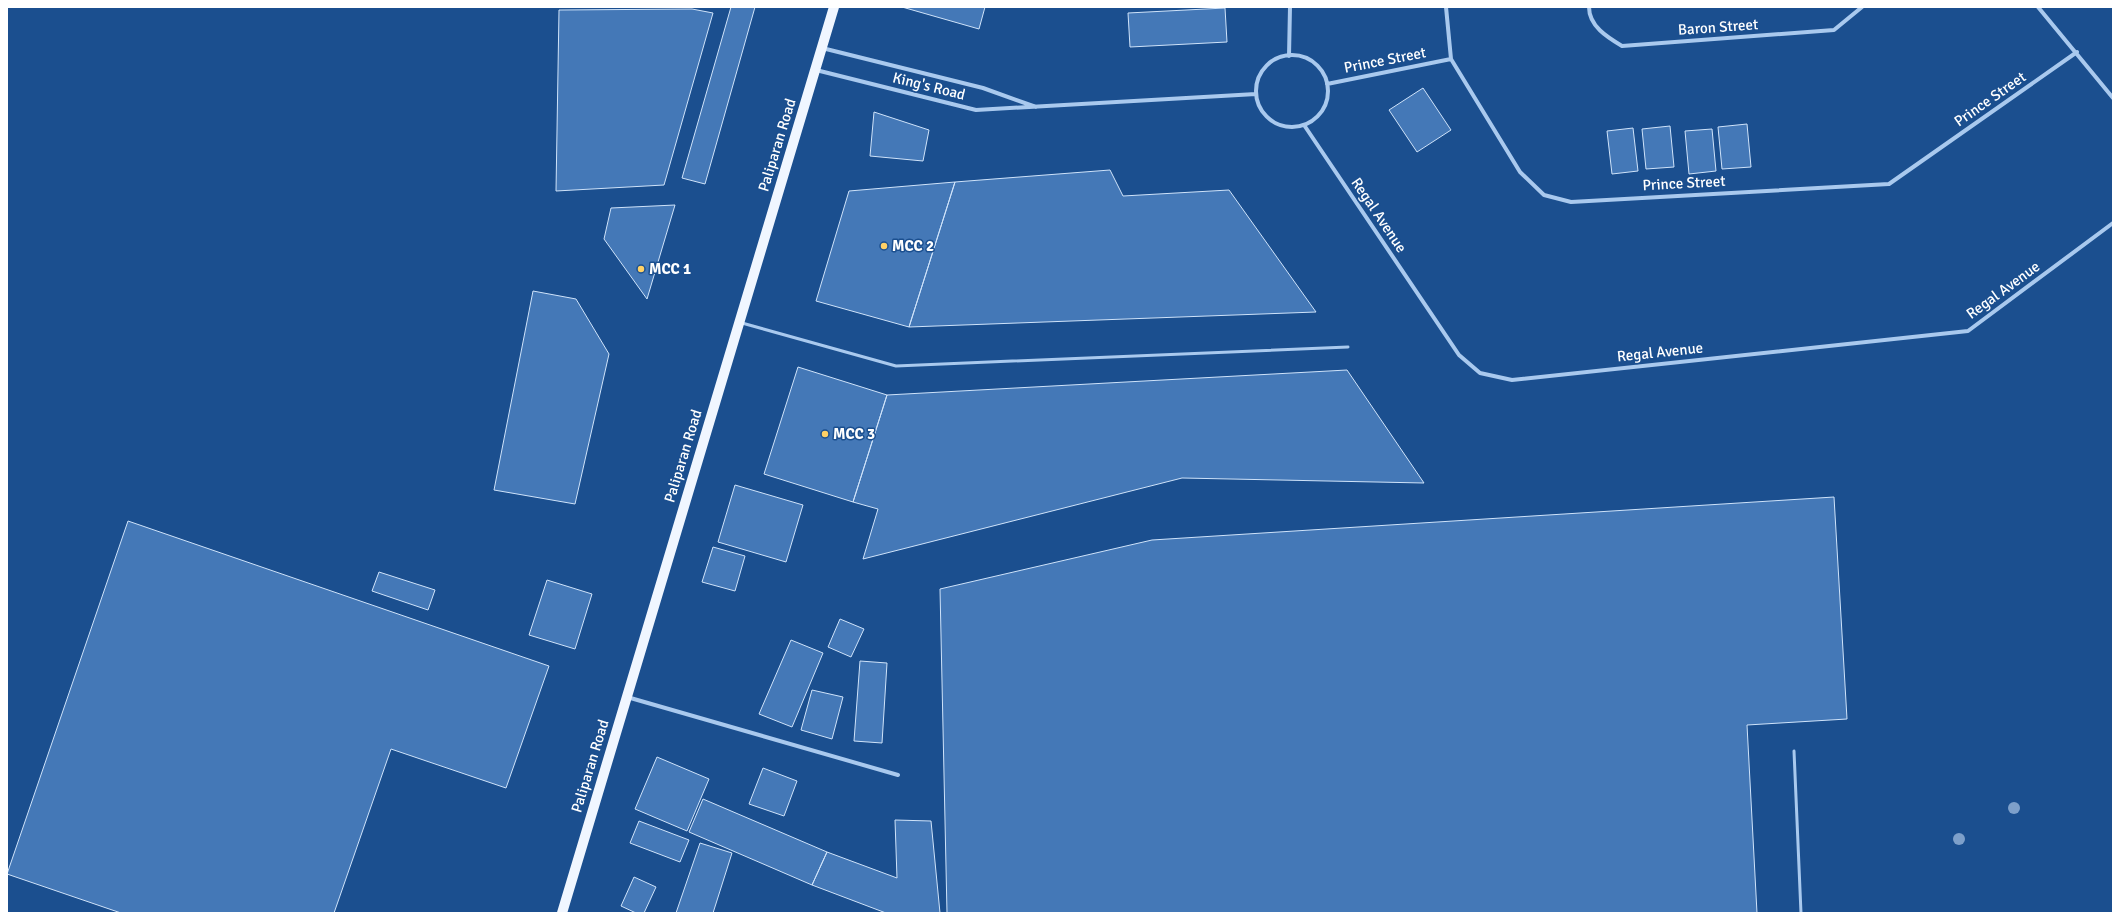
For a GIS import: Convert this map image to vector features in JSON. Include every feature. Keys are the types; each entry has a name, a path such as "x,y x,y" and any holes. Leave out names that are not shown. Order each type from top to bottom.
{"main road":[{"name":"Paliparan Road","path":"562,913 834,7"}],"street":[{"path":"1289,56 1290,7"},
{"path":"1446,7 1450,59"},
{"name":"Baron Street","path":"1589,7 1589,14 1602,34 1622,46 1834,30 1862,7"},
{"path":"2038,7 2077,52 2113,98"},
{"name":"King's Road","path":"822,48 983,88 1038,108"},
{"name":"Prince Street","path":"1327,84 1450,59 1520,172 1544,195 1571,202 1889,184 2077,52"},
{"path":"1289,56 1299,57 1317,66 1327,84 1327,97 1323,109 1315,119 1304,125 1291,127 1278,124 1267,117 1259,106 1256,94 1257,82 1261,72 1269,63 1278,58 1289,56"},
{"name":"King's Road","path":"815,70 976,110 1038,108 1256,94"},
{"name":"Regal Avenue","path":"1304,125 1459,355 1480,373 1512,380 1968,331 2113,223"},
{"path":"627,697 898,775"}],"lane":[{"path":"739,322 896,366 1348,347"},
{"path":"1794,751 1801,913"}],"building":[{"path":"731,7 755,7 705,184 682,178"},
{"path":"902,7 985,7 979,29"},
{"path":"1225,8 1227,42 1130,47 1128,13"},
{"path":"692,9 713,13 664,185 556,191 559,10"},
{"path":"1423,88 1451,130 1417,152 1389,110"},
{"path":"874,112 929,130 923,161 870,156"},
{"path":"1747,124 1751,167 1722,169 1718,127"},
{"path":"1670,126 1674,167 1646,169 1642,129"},
{"path":"1633,128 1638,171 1612,174 1607,131"},
{"path":"1712,129 1716,171 1689,174 1685,131"},
{"path":"1110,170 1123,196 1229,190 1316,312 909,327 955,182"},
{"name":"MCC 2","path":"955,182 909,327 816,301 849,191"},
{"name":"MCC 1","path":"675,205 647,299 604,239 611,208"},
{"path":"533,291 576,299 609,354 575,504 494,490"},
{"name":"MCC 3","path":"798,367 887,395 853,502 764,474"},
{"path":"1347,370 1424,483 1182,478 863,559 878,509 853,502 887,395"},
{"path":"735,485 803,505 786,562 718,542"},
{"path":"1834,497 1847,719 1747,725 1757,913 947,913 940,589 1152,540"},
{"path":"128,521 549,666 506,788 391,749 334,913 121,913 7,874"},
{"path":"713,547 745,556 735,591 702,582"},
{"path":"379,572 435,590 428,610 372,591"},
{"path":"547,580 592,594 575,649 529,635"},
{"path":"840,619 864,629 851,657 828,647"},
{"path":"791,640 823,653 792,727 759,714"},
{"path":"860,661 887,663 882,743 854,741"},
{"path":"812,690 843,697 832,739 801,730"},
{"path":"657,757 709,779 687,831 635,809"},
{"path":"763,768 797,781 784,816 749,804"},
{"path":"703,799 827,852 812,885 689,832"},
{"path":"895,820 931,821 940,913 886,913 812,885 827,852 897,878"},
{"path":"639,821 689,840 680,862 630,843"},
{"path":"700,843 732,853 713,913 676,913"},
{"path":"634,877 656,887 644,913 636,913 621,906"}],"place":[{"name":"MCC 2","path":"884,246"},
{"name":"MCC 1","path":"641,269"},
{"name":"MCC 3","path":"825,434"}]}
